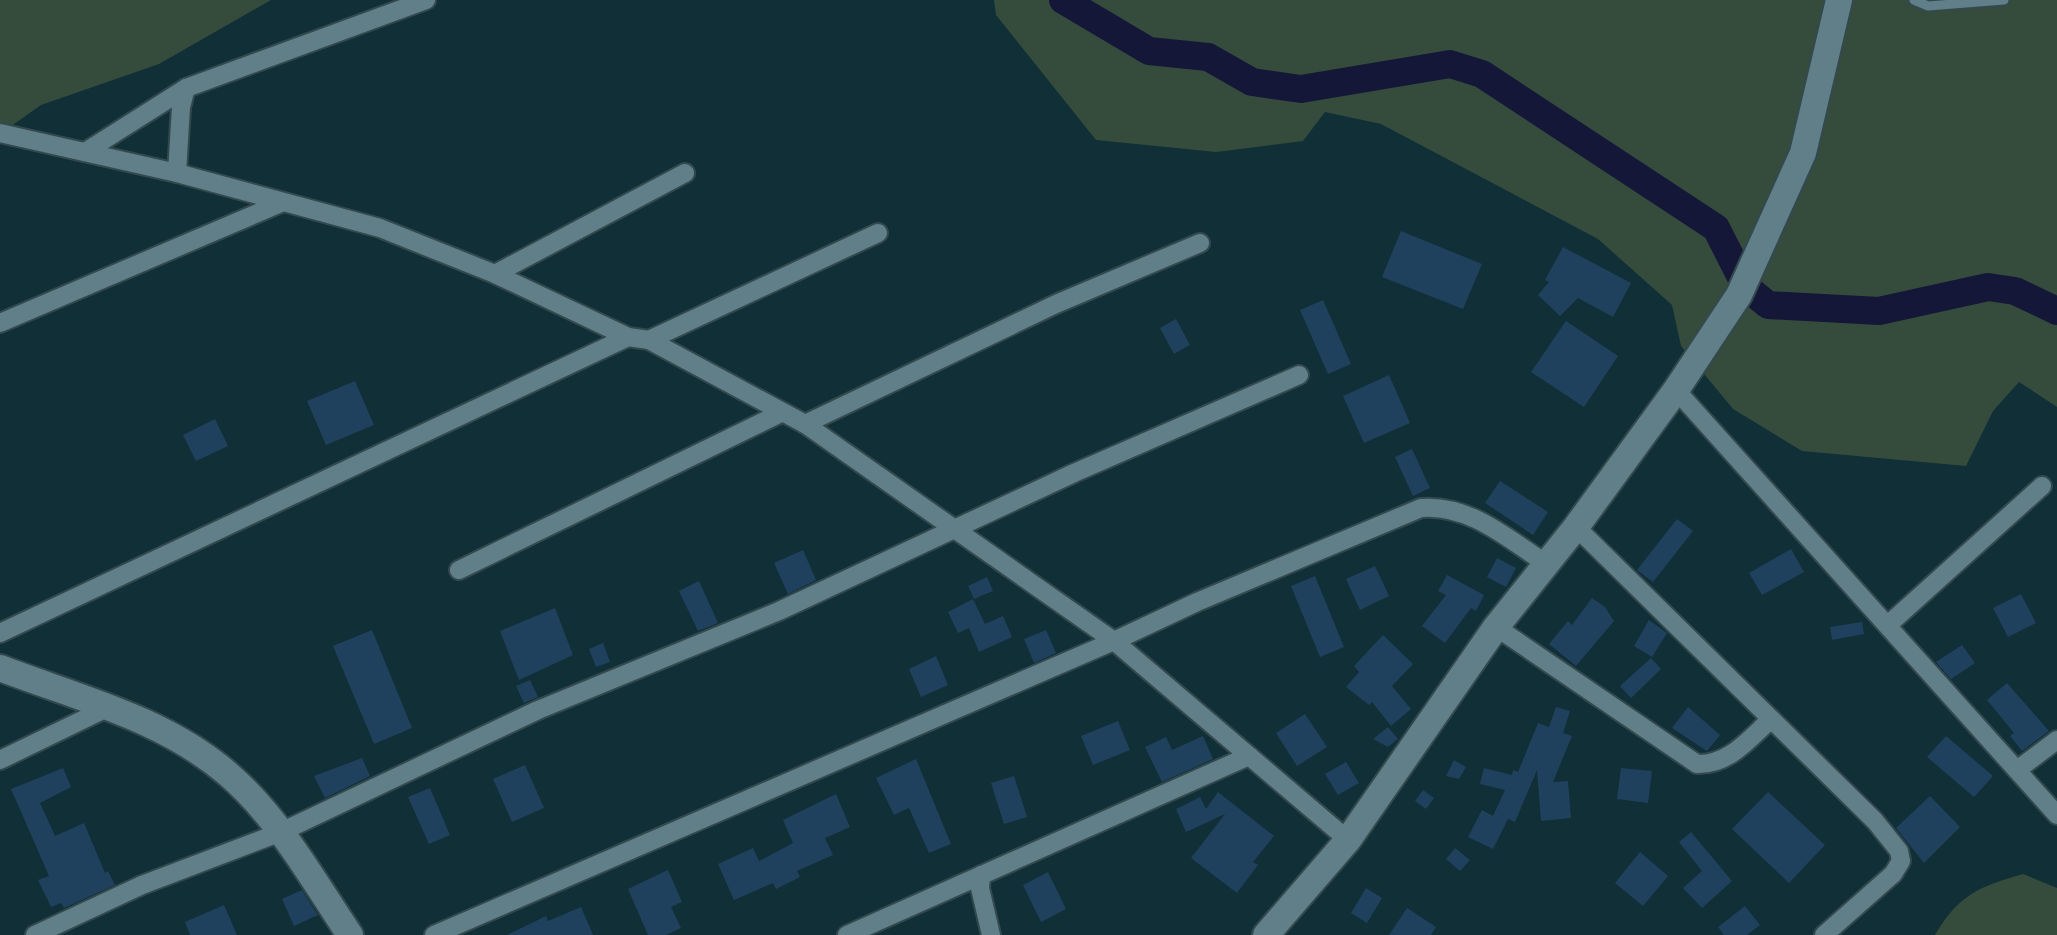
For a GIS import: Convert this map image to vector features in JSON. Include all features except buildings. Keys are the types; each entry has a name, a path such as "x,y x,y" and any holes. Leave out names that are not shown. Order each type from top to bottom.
{"main road":[{"path":"1266,935 1348,840 1496,627 1576,527 1676,390 1739,295 1756,249 1803,153 1839,0"},
{"path":"0,668 109,707 164,732 227,774 281,832 350,935"}],"street":[{"path":"85,152 186,88 426,0"},
{"path":"177,173 181,107 186,88"},
{"path":"0,133 177,173 380,228 495,274 628,337 649,340 805,424 1114,641 1348,840"},
{"path":"495,274 685,173"},
{"path":"0,323 281,203"},
{"path":"649,340 878,233"},
{"path":"805,424 1056,304 1200,243"},
{"path":"0,633 628,337"},
{"path":"35,935 142,885 281,832 538,710 779,611 955,528 1299,375"},
{"path":"1676,390 1769,496 1889,624 2057,815"},
{"path":"459,570 781,413"},
{"path":"1889,624 2042,486"},
{"path":"434,935 1114,641 1197,602 1421,508 1443,506 1475,518 1545,563"},
{"path":"1576,527 1875,821 1899,851 1901,861 1893,874 1824,935"},
{"path":"1496,627 1697,764 1710,765 1729,757 1771,719"},
{"path":"0,760 109,707"},
{"path":"2017,770 2057,740"},
{"path":"847,935 1249,756"},
{"path":"981,875 980,888 991,935"}],"lane":[{"path":"1914,0 1928,6 2004,0"}],"green space":[{"path":"0,0 271,0 159,64 41,105 0,134"},
{"path":"994,0 2057,0 2057,407 2019,382 1993,411 1966,466 1802,451 1733,409 1681,346 1672,305 1598,239 1381,124 1325,112 1303,141 1216,152 1096,140 996,15"},
{"path":"2023,874 2057,888 2057,935 1935,935 1952,910 1972,894"}],"waterway":[{"path":"1063,0 1149,51 1208,57 1252,82 1301,89 1450,64 1482,74 1716,228 1746,287 1768,305 1879,311 1988,287 2015,291 2057,311"}]}
